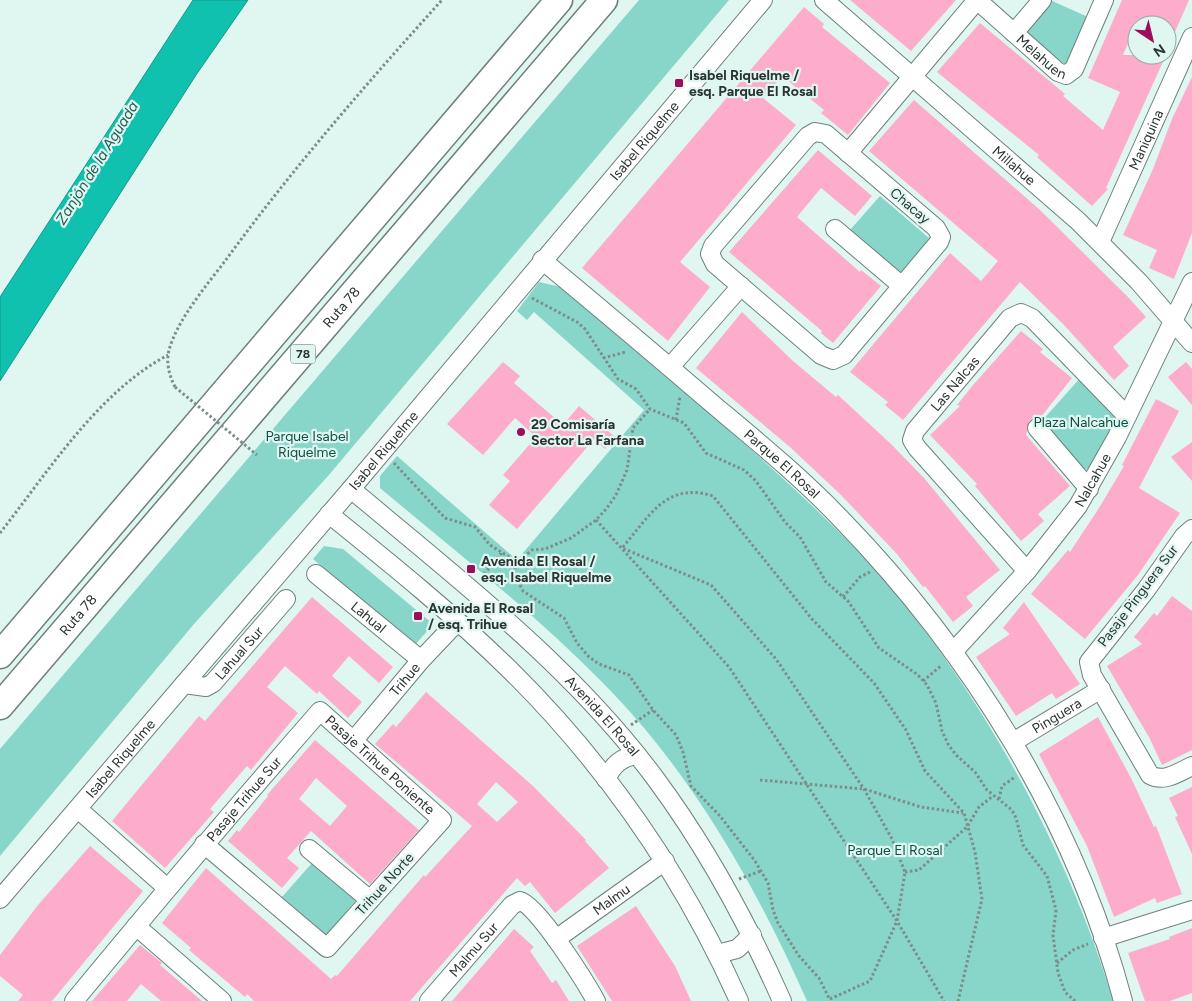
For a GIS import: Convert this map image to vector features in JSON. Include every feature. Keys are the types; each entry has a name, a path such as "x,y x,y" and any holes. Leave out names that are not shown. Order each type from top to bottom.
{"highway":[{"name":"78","path":"0,655 559,0"},
{"name":"Ruta 78","path":"0,706 604,0"}],"street":[{"name":"Isabel Riquelme","path":"0,899 351,489 763,0"},
{"name":"Millahue","path":"824,0 1024,172 1100,242 1192,343"},
{"name":"Melahuen","path":"848,153 977,0 1061,74 1069,74 1074,69 1104,0"},
{"path":"1014,33 1042,0"},
{"name":"Maniquina","path":"1100,242 1192,37"},
{"name":"Chacay","path":"818,132 826,134 940,233 939,242 902,286 844,355 833,360 821,356 712,261 710,254 714,246 811,133 818,132"},
{"path":"835,229 902,286"},
{"name":"Parque El Rosal","path":"542,260 782,463 840,518 878,568 953,652 1012,742 1022,778 1059,829 1096,941 1123,1001"},
{"name":"Nalcahue","path":"953,652 1027,570 1073,513 1089,489 1174,322 1192,282"},
{"path":"670,368 740,286"},
{"name":"Las Nalcas","path":"1027,570 917,448 912,440 915,431 1010,318 1021,314 1032,318 1127,416"},
{"path":"1036,428 1089,489"},
{"name":"Avenida El Rosal","path":"351,489 471,590 546,657 637,755 701,843 752,935 782,1001"},
{"path":"329,514 458,622 535,696 606,779 665,861 692,905 739,1001"},
{"name":"Pasaje Pinguera Sur","path":"1101,689 1089,666 1093,655 1146,590 1184,536 1192,529"},
{"name":"Lahual","path":"316,574 421,660"},
{"name":"Lahual Sur","path":"184,684 206,687 214,683 286,599"},
{"name":"Trihue","path":"354,740 421,660 458,622"},
{"path":"1101,689 1147,772 1153,777 1169,776 1192,766"},
{"name":"Pinguera","path":"1012,742 1101,689"},
{"name":"Pasaje Trihue Poniente","path":"320,711 442,820"},
{"name":"Pasaje Trihue Sur","path":"167,888 320,711"},
{"path":"606,779 616,764 629,756 637,755"},
{"path":"74,1001 167,888 78,809"},
{"name":"Trihue Norte","path":"204,844 327,948 442,820"},
{"path":"308,849 370,900"},
{"name":"Malmu","path":"556,939 665,861"},
{"name":"Malmu Sur","path":"429,1001 512,905 520,901 527,904 556,939"},
{"path":"1096,941 1192,910"},
{"path":"136,926 222,1001"},
{"path":"717,954 737,949 752,935"},
{"path":"556,939 596,1001"}],"path":[{"path":"257,456 175,387 168,372 168,355 185,318 282,186 353,100 442,0"},
{"path":"525,294 577,322 618,379 636,389 650,409 684,423 706,453 744,470 756,481 785,522 800,537 826,582 843,597 879,648 923,681 936,703 942,731 948,744 956,756 975,772 993,796 1012,810 1023,845 1051,884 1056,910 1053,935 1057,964 1062,986 1075,1001"},
{"path":"623,344 631,350"},
{"path":"0,533 106,400 137,373 168,355"},
{"path":"680,394 688,400"},
{"path":"622,548 711,585 776,659 864,789 892,839 905,872 897,921 870,981 830,1000 818,978 799,956 778,923 773,910 768,883 762,871 720,816 691,786 680,743 653,710 629,675 589,657 577,643 564,618 523,591 514,573 517,562 532,550 556,545 571,538 596,520 616,495 627,470 633,428 650,409"},
{"path":"388,458 407,474 433,507 445,518 475,527 490,545 517,562"},
{"path":"622,548 661,503 679,492 700,492 713,496 812,619 874,683 906,730 926,772 964,813 975,852 982,899 958,1001"},
{"path":"596,520 729,667 897,921 944,1001"},
{"path":"471,590 502,552"},
{"path":"866,565 878,568"},
{"path":"843,597 860,577 878,568"},
{"path":"923,681 944,663 949,671"},
{"path":"619,734 653,710"},
{"path":"999,799 1002,786 1022,778 1011,769"},
{"path":"760,780 864,789 921,807 964,813"},
{"path":"905,872 919,870 967,826 979,807 993,796"},
{"path":"721,878 740,879 762,871"},
{"path":"1086,935 1096,941"},
{"path":"1057,964 1073,950 1096,941"},
{"path":"1092,953 1096,941"}],"green space":[{"name":"Parque Isabel Riquelme","path":"639,0 729,0 328,476 194,624 0,856 0,749"},
{"path":"1050,0 1088,17 1071,59 1066,65 1023,32"},
{"path":"880,196 929,238 903,273 898,271 850,230"},
{"name":"Parque El Rosal","path":"539,282 561,287 741,441 845,538 889,586 930,638 1006,754 1068,877 1093,940 1113,1001 807,1001 766,915 743,873 693,792 664,753 634,717 576,656 493,582 380,488 380,476 397,456 517,560 644,410 534,312 527,320 517,311"},
{"name":"Plaza Nalcahue","path":"1081,377 1115,416 1114,424 1090,469 1081,469 1041,422"},
{"path":"324,546 343,549 433,624 415,645 313,559"},
{"path":"312,863 356,900 327,935 282,897"}],"water":[{"name":"Zanjón de la Aguada","path":"193,0 248,0 196,75 0,381 0,297"}],"building":[{"path":"850,0 956,0 911,51"},
{"path":"1122,0 1189,0 1177,27 1177,15 1127,15 1127,46 1123,55 1127,55 1127,65 1161,65 1106,188 1108,189 1092,206 1037,157 1039,155 937,72 980,23 1065,94 1063,96 1103,130 1120,92 1088,78"},
{"path":"804,7 824,24 822,27 890,83 848,135 821,113 824,110 782,76 763,98 796,125 680,262 710,287 668,341 582,268"},
{"path":"1192,77 1192,233 1174,279 1149,268 1157,250 1123,235 1153,169 1172,119"},
{"path":"914,100 1040,210 1146,317 1113,347 1129,366 1114,380 1064,325 1020,282 903,420 885,405 888,402 850,372 950,253 981,281 998,261 869,151"},
{"path":"818,150 872,196 855,216 821,188 797,217 860,272 861,270 881,286 833,343 821,333 822,331 729,252"},
{"path":"742,312 793,361 836,397 838,395 891,444 924,478 1000,570 966,597 973,606 953,622 896,553 841,495 791,448 696,368"},
{"path":"1021,331 1043,349 1040,352 1072,378 1040,418 1030,420 1026,435 1070,486 1038,514 1044,521 1021,541 975,486 977,484 930,435 960,406 957,405 973,385"},
{"path":"503,362 520,376 514,383 563,425 579,406 615,437 605,449 594,439 517,529 489,505 510,481 503,475 536,437 515,418 483,455 447,424"},
{"path":"1186,362 1192,369 1192,405 1168,377"},
{"path":"1156,399 1179,411 1139,488 1180,513 1138,575 1085,639 1031,594 1068,550 1070,552 1099,508 1124,466 1122,465"},
{"path":"1192,442 1192,481 1171,457"},
{"path":"1172,596 1192,611 1192,750 1162,765 1149,737 1107,666 1142,644 1134,637 1154,613 1157,616"},
{"path":"312,597 393,667 379,683 349,656 332,676 362,702 348,718 319,691 317,694 285,666 267,687 298,713 251,770 247,766 210,809 214,812 165,868 112,821 199,716 205,721"},
{"path":"1024,602 1080,684 1056,699 1052,693 1016,716 976,657 1010,634 1003,628"},
{"path":"426,692 533,786 586,840 609,868 555,913 530,882 525,886 517,878 410,1001 254,1001 247,994 245,997 189,950 191,948 162,923 206,868 331,979 335,975 337,976 424,875 425,877 472,826 375,744 393,724 396,727","holes":["496,782 518,802 497,822 477,804"]},
{"path":"1098,717 1131,778 1154,827 1156,826 1182,894 1157,903 1155,898 1114,917 1087,846 1039,754"},
{"path":"315,740 419,830 370,884 311,831 287,858 299,868 282,888 228,841 237,830 239,832 267,795","holes":["316,778 347,806 330,826 299,799"]},
{"path":"1192,787 1192,854 1175,817 1178,816 1169,798"},
{"path":"90,846 143,891 52,1001 18,1001 23,995 0,976 0,955 38,905"},
{"path":"636,906 675,966 691,1001 612,1001 577,946"},
{"path":"1192,928 1192,993 1170,1001 1145,1001 1128,953 1170,939 1169,937"},
{"path":"514,929 534,947 530,951 552,983 556,980 569,1001 452,1001"},
{"path":"140,945 202,1001 161,1001 141,984 127,1001 92,1001"}],"place":[{"name":"Isabel Riquelme / esq. Parque El Rosal","path":"679,83"},
{"name":"29 Comisaría Sector La Farfana","path":"521,432"},
{"name":"Avenida El Rosal / esq. Isabel Riquelme","path":"471,569"},
{"name":"Avenida El Rosal / esq. Trihue","path":"418,616"}]}
